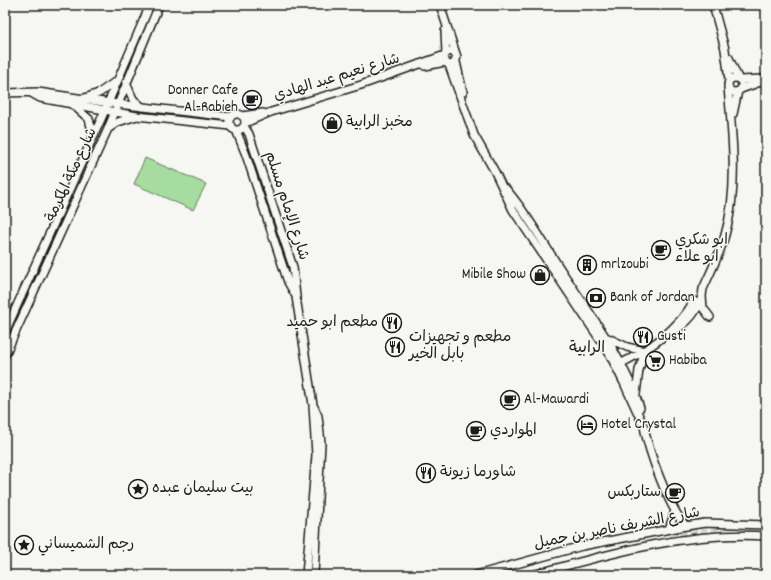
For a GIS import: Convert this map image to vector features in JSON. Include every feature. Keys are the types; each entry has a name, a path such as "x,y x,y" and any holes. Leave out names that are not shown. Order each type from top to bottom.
{"street":[{"name":"شارع مكة المكرمة","path":"5,332 105,110 150,5"},
{"name":"شارع مكة المكرمة","path":"5,355 107,131 159,5"},
{"path":"440,5 445,22 449,58 474,136 513,210 530,238 618,364 636,396 659,474 676,511 686,526"},
{"path":"710,318 703,308 703,293 719,253 729,217 732,179 729,84 725,49 713,5"},
{"path":"725,49 739,79 739,90 731,122"},
{"name":"شارع نعيم عبد الهادي","path":"245,125 271,112 411,68 449,58"},
{"path":"729,84 733,78 766,79"},
{"path":"729,84 731,90 739,90 766,79"},
{"path":"82,99 99,93 117,81"},
{"path":"126,83 131,96 142,107"},
{"path":"5,93 38,92 108,103 231,117 237,114 242,116 245,125 233,128 137,116 40,98 31,93"},
{"path":"72,104 89,118 93,135"},
{"name":"شارع نعيم عبد الهادي","path":"242,116 271,112"},
{"path":"107,131 118,122 137,116"},
{"path":"231,117 230,121 233,128"},
{"name":"شارع الإمام مسلم","path":"245,125 294,267 296,297 312,405 316,460 306,575"},
{"name":"شارع الإمام مسلم","path":"233,128 246,156 288,282 296,297"},
{"path":"500,183 524,212 606,337 645,429"},
{"path":"618,364 645,351 670,332 686,315 700,292 703,293"},
{"path":"606,337 621,345 645,351"},
{"path":"636,396 639,370 645,351"},
{"name":"شارع الإمام مسلم","path":"312,405 318,416 321,443 314,575"},
{"path":"669,529 676,511"},
{"name":"شارع الشريف ناصر بن جميل","path":"476,575 582,546 686,526 705,523 766,525"},
{"name":"شارع الشريف ناصر بن جميل","path":"532,575 635,549 690,538 737,534 766,536"}],"green space":[{"path":"145,158 206,184 193,210 134,184"}],"tunnel":[{"path":"669,533 724,527"},
{"path":"491,575 509,569"}],"place":[{"name":"Donner Cafe Al-Rabieh","path":"252,100"},
{"name":"مخبز الرابية","path":"332,123"},
{"name":"ابو شكري ابو علاء","path":"661,250"},
{"name":"mrlzoubi","path":"587,265"},
{"name":"Mibile Show","path":"540,275"},
{"name":"Bank of Jordan","path":"596,298"},
{"name":"مطعم ابو حميد","path":"392,323"},
{"name":"Gusti","path":"643,337"},
{"name":"مطعم و تجهيزات بابل الخير","path":"395,347"},
{"name":"Habiba","path":"655,361"},
{"name":"Al-Mawardi","path":"510,400"},
{"name":"Hotel Crystal","path":"587,425"},
{"name":"المواردي","path":"476,431"},
{"name":"شاورما زيونة","path":"426,473"},
{"name":"بيت سليمان عبده","path":"138,489"},
{"name":"ستاربكس","path":"675,493"},
{"name":"رجم الشميساني","path":"24,545"}],"district":[{"name":"الرابية","path":"587,348"}]}
